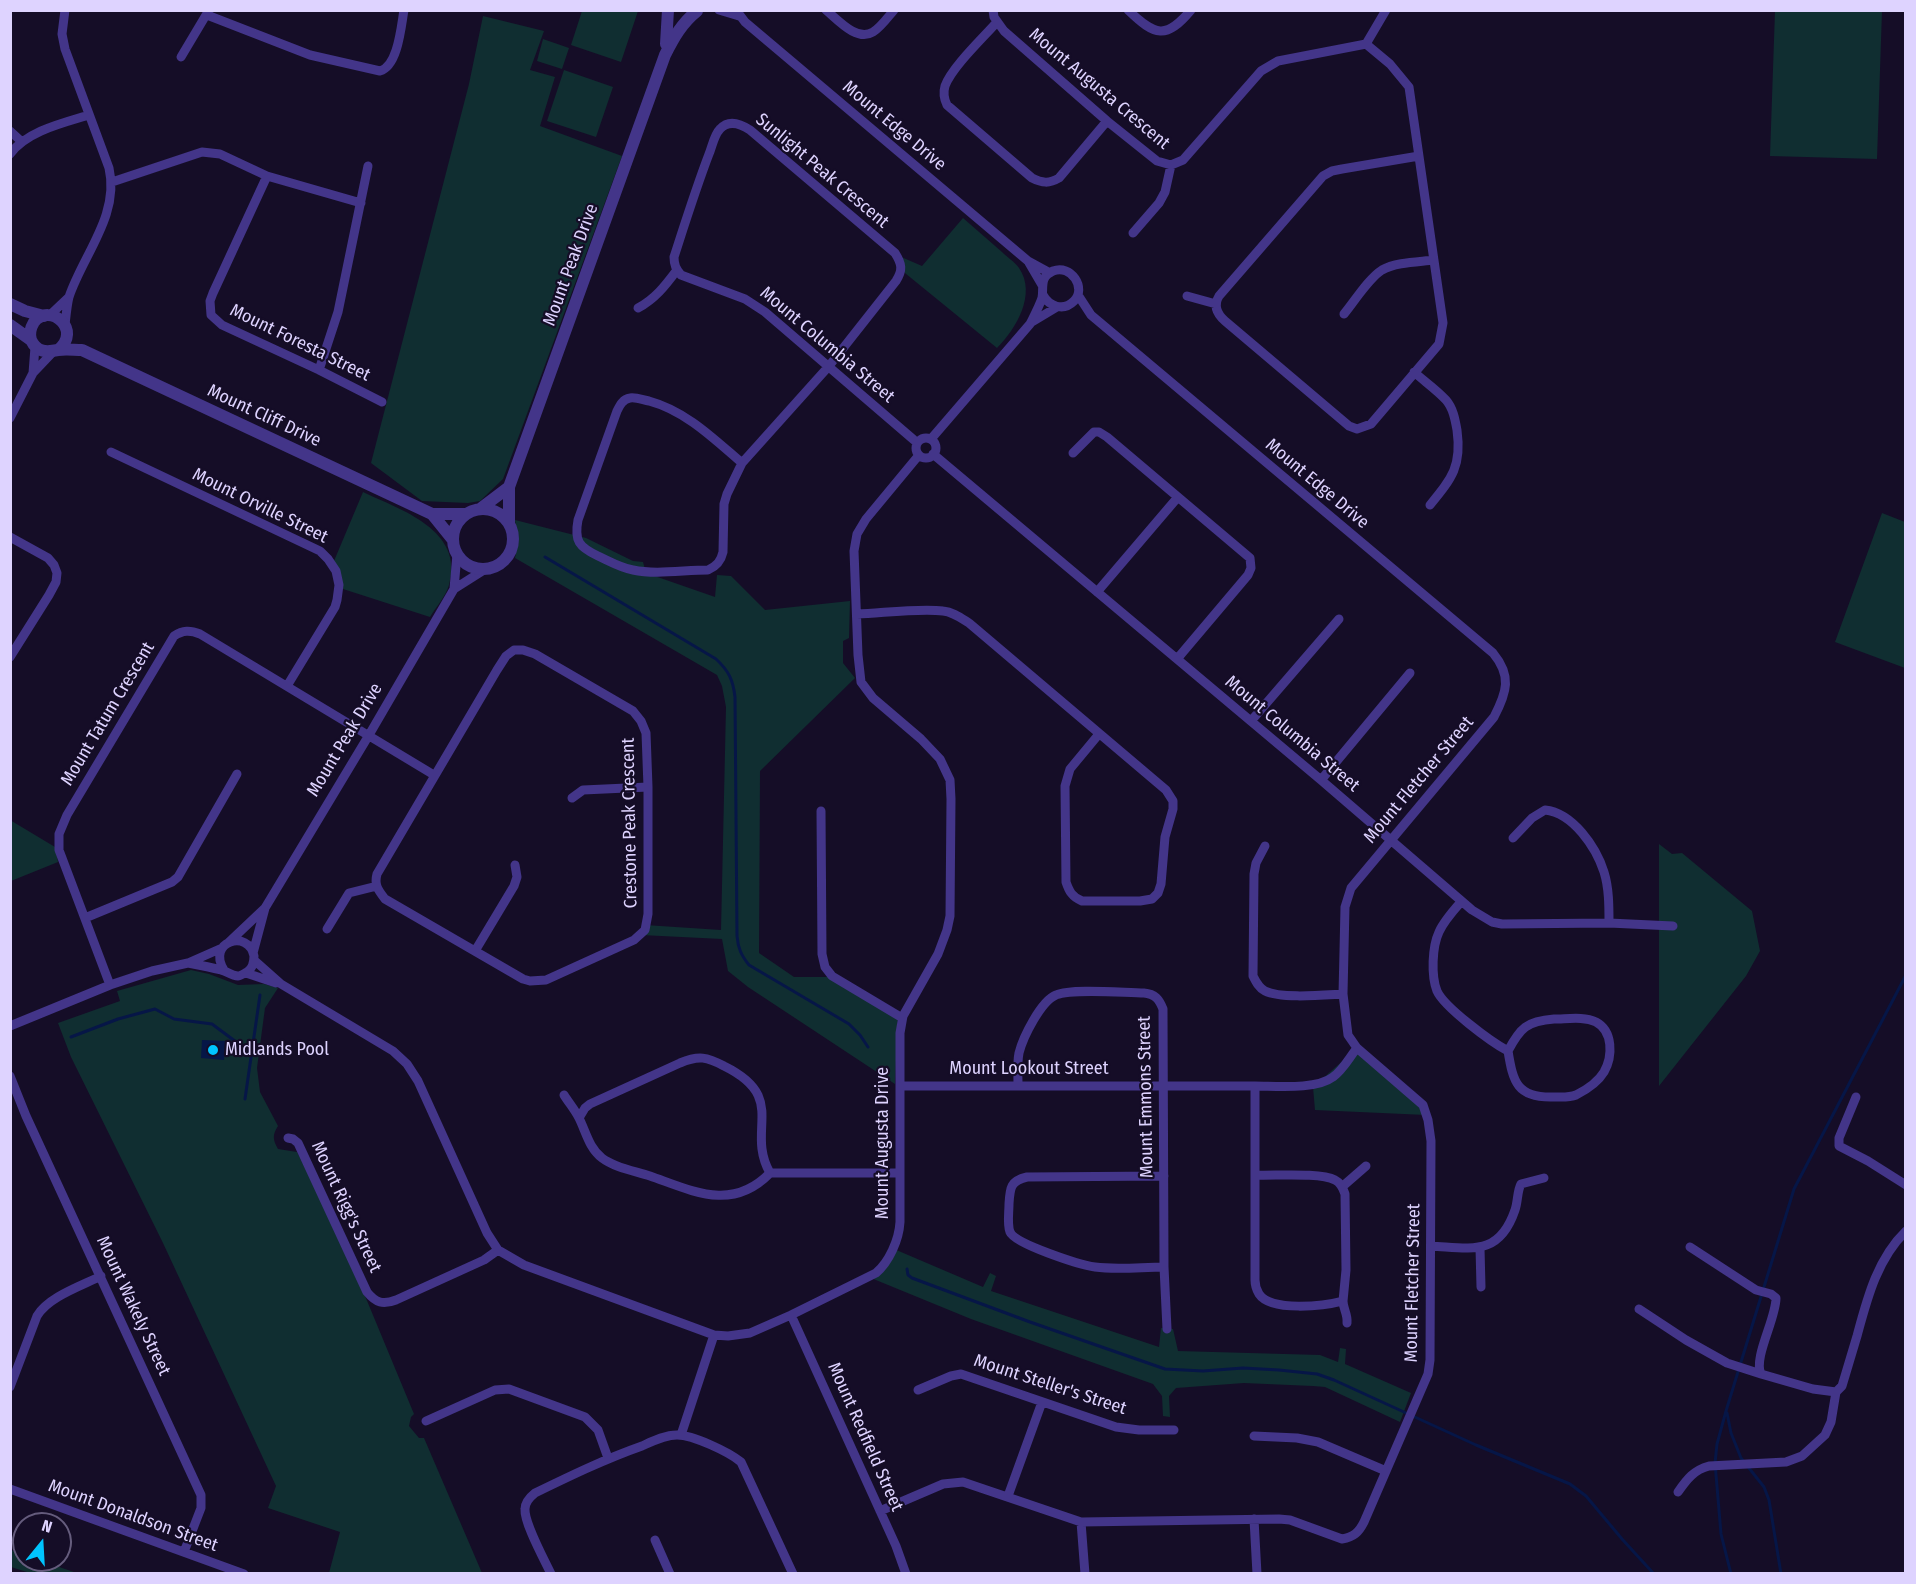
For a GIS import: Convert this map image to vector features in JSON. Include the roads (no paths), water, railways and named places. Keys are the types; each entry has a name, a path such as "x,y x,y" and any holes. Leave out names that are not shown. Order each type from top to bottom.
{"street":[{"path":"10,418 33,373 66,342 69,297 109,207 112,182 109,168 65,49 62,34 65,10"},
{"path":"181,57 208,13 310,55 380,71 385,70 393,60 404,10"},
{"name":"Mount Peak Drive","path":"665,55 668,10"},
{"name":"Mount Edge Drive","path":"719,10 738,14 1028,261 1050,273 1062,270 1074,275 1079,287 1078,295 1092,315 1493,653 1505,672 1506,686"},
{"path":"826,10 852,31 867,34 874,32 894,10"},
{"name":"Mount Augusta Crescent","path":"993,10 997,22 1004,31 1107,121 1157,161 1171,165 1183,160 1268,66 1278,61 1366,44"},
{"path":"1128,10 1151,29 1159,31 1169,31 1178,25 1191,10"},
{"path":"1386,10 1366,44 1395,68 1409,87 1442,312 1442,332 1438,344 1371,424 1358,429 1349,426 1219,316 1216,304 1219,296 1323,176 1332,171 1419,156"},
{"name":"Mount Peak Drive","path":"454,589 484,570 496,567 509,556 514,540 509,523 509,487 665,55 675,34 697,11"},
{"path":"997,22 949,79 944,93 947,105 1032,178 1046,183 1059,178 1107,121"},
{"path":"10,154 22,142 89,115"},
{"name":"Sunlight Peak Crescent","path":"677,270 674,257 715,138 720,128 727,125 736,123 744,126 895,253 902,265 896,281 828,366"},
{"path":"10,131 22,142"},
{"path":"112,182 202,152 220,154 267,176 361,203"},
{"path":"1133,233 1159,203 1165,192 1171,165"},
{"path":"319,370 338,312 368,166"},
{"name":"Mount Foresta Street","path":"267,176 213,293 210,301 211,315 222,325 382,402"},
{"path":"1344,314 1375,276 1383,270 1434,260"},
{"name":"Mount Edge Drive","path":"1028,261 1047,302 1057,307 1067,306 1092,315"},
{"path":"638,308 662,290 677,270"},
{"name":"Mount Columbia Street","path":"677,270 681,276 755,304 917,442"},
{"path":"1030,324 1045,278 1050,273"},
{"path":"1067,306 1078,295"},
{"path":"1187,296 1216,304"},
{"path":"33,373 31,329 33,323 47,316 69,297"},
{"path":"10,304 25,311 56,317 66,327"},
{"path":"931,439 1030,324 1057,307"},
{"path":"10,325 41,351 55,351"},
{"name":"Mount Cliff Drive","path":"66,327 82,350"},
{"name":"Mount Cliff Drive","path":"55,351 82,350 432,514 466,514"},
{"path":"742,463 694,422 682,415 656,403 629,398 622,402 617,411 578,520 575,533 578,541 592,553 630,570 655,572 708,570 714,567 722,558 723,552 724,504 742,463 828,366"},
{"path":"1414,372 1451,407 1458,440 1456,469 1452,478 1430,505"},
{"path":"1073,453 1091,434 1099,432 1247,554 1252,562 1248,575 1177,659"},
{"path":"924,438 931,439 936,448 933,454 927,458 919,455 916,449 917,442 924,438"},
{"name":"Mount Orville Street","path":"111,452 320,551 334,566 339,585 335,607 287,686"},
{"name":"Mount Columbia Street","path":"933,454 1322,780 1461,902 1483,917 1502,924 1609,923 1673,926"},
{"name":"Mount Augusta Drive","path":"498,1250 524,1264 714,1335 728,1336 750,1333 791,1316 869,1278 882,1268 900,1228 899,1048 903,1016 938,954 945,938 950,916 950,780 940,759 931,748 866,690 860,675 854,559 857,534 866,519 919,455"},
{"path":"453,540 456,525 466,514 480,509 509,487"},
{"path":"1098,592 1178,496"},
{"path":"480,509 495,511 509,523"},
{"name":"Mount Cliff Drive","path":"432,514 453,540"},
{"path":"10,537 48,558 57,573 56,582 49,595 10,657"},
{"name":"Mount Peak Drive","path":"225,945 265,908 454,589 457,554 453,540"},
{"path":"457,554 467,565 484,570"},
{"path":"857,615 931,611 945,611 957,615 1166,790 1173,801 1173,809 1165,837 1161,884 1158,893 1152,899 1082,901 1075,899 1069,892 1066,882 1065,786 1067,774 1099,734"},
{"path":"1251,722 1339,619"},
{"name":"Mount Tatum Crescent","path":"110,985 59,850 59,834 73,805 174,636 180,632 200,634 434,775"},
{"name":"Crestone Peak Crescent","path":"514,650 535,654 633,711 641,721 646,733 648,915 645,930 639,936 542,981 523,979 385,898 378,890 377,874 434,775 506,656 514,650"},
{"path":"1322,780 1410,673"},
{"name":"Mount Fletcher Street","path":"880,1511 943,1484 954,1482 969,1484 1008,1496 1081,1522 1279,1519 1290,1520 1342,1539 1356,1535 1428,1374 1430,1360 1431,1141 1425,1110 1417,1098 1357,1048 1348,1035 1343,994 1344,918 1347,897 1351,888 1391,839 1494,717 1503,700 1506,686"},
{"path":"85,918 172,882 178,877 237,774"},
{"path":"572,798 583,790 648,788"},
{"path":"1513,838 1533,818 1545,810 1559,813 1572,823 1597,855 1604,873 1608,894 1609,923"},
{"path":"821,811 822,954 825,967 832,976 899,1016 903,1016"},
{"path":"1265,846 1256,862 1254,874 1253,976 1264,991 1275,994 1343,994"},
{"path":"475,951 514,886 517,877 515,865"},
{"path":"327,929 349,892 377,886"},
{"path":"1461,902 1440,930 1436,940 1434,979 1437,991 1443,1000 1480,1033 1508,1051 1514,1079 1519,1088 1529,1095 1541,1097 1573,1096 1585,1090 1603,1073 1608,1064 1610,1049 1609,1038 1598,1023 1589,1019 1554,1018 1530,1023 1521,1030 1508,1051"},
{"name":"Mount Peak Drive","path":"246,973 251,968 265,908"},
{"path":"10,1026 110,985 152,971 188,963 236,941 250,946 254,957 281,984"},
{"path":"225,945 219,956 219,963 230,975 238,976 246,973 281,984 393,1051 407,1064 418,1081 498,1250"},
{"path":"188,963 224,970"},
{"name":"Mount Emmons Street","path":"1017,1085 1019,1053 1023,1041 1044,1004 1056,995 1081,992 1144,993 1158,998 1162,1009 1164,1267 1167,1329"},
{"name":"Mount Lookout Street","path":"901,1086 1312,1085 1327,1081 1341,1069 1357,1048"},
{"path":"579,1118 590,1104 680,1062 693,1058 712,1060 738,1074 759,1093 762,1104 763,1155 770,1173"},
{"name":"Mount Wakely Street","path":"10,1076 26,1116 201,1495 201,1508 184,1552"},
{"path":"1255,1086 1255,1280 1259,1294 1276,1305 1316,1305 1343,1301"},
{"path":"564,1095 579,1118 590,1143 603,1159 704,1196 729,1196 741,1192 762,1181 770,1173 899,1173"},
{"path":"1856,1097 1839,1138 1839,1146 1868,1161 1905,1185"},
{"name":"Mount Rigg's Street","path":"288,1138 298,1143 367,1292 379,1302 387,1304 484,1260 498,1250"},
{"path":"1343,1186 1366,1166"},
{"path":"1164,1176 1027,1177 1018,1179 1010,1191 1008,1226 1010,1233 1019,1241 1087,1265 1103,1268 1164,1267"},
{"path":"1255,1176 1323,1176 1338,1181 1343,1186 1346,1194 1346,1270 1343,1307 1347,1315 1347,1323"},
{"path":"1431,1246 1480,1248 1495,1241 1506,1229 1516,1208 1521,1184 1544,1178"},
{"path":"1678,1492 1694,1472 1709,1466 1786,1462 1802,1456 1825,1435 1831,1422 1836,1392 1842,1386 1865,1302 1878,1271 1905,1231"},
{"path":"1690,1247 1756,1290 1771,1294 1776,1298 1776,1309 1758,1363 1761,1374"},
{"path":"1480,1248 1481,1287"},
{"path":"10,1387 15,1363 42,1308 101,1276"},
{"path":"1639,1309 1727,1364 1813,1389 1836,1392"},
{"name":"Mount Redfield Street","path":"791,1316 880,1511 906,1574"},
{"path":"681,1435 714,1335"},
{"name":"Mount Steller's Street","path":"918,1390 961,1374 1116,1427 1139,1430 1174,1430"},
{"path":"426,1421 495,1390 509,1389 585,1417 598,1430 609,1458"},
{"path":"1008,1496 1042,1402"},
{"path":"551,1574 526,1519 525,1508 529,1499 535,1493 609,1458 668,1436 681,1435 716,1447 741,1462 793,1574"},
{"path":"1254,1436 1297,1438 1318,1442 1386,1472"},
{"name":"Mount Donaldson Street","path":"10,1490 244,1574"},
{"path":"1254,1519 1257,1574"},
{"path":"1081,1522 1085,1574"},
{"path":"655,1540 670,1574"}],"waterway":[{"path":"545,557 716,659 727,672 732,681 735,697 737,936 740,951 749,965 849,1024 868,1047"},
{"path":"1731,1574 1721,1534 1715,1463 1717,1444 1726,1411 1794,1189 1906,975"},
{"path":"245,1099 260,995"},
{"path":"71,1037 118,1019 155,1009 174,1019 212,1024 251,1053"},
{"path":"907,1269 908,1275 912,1278 1165,1369 1279,1370 1317,1374 1334,1380 1476,1445 1570,1484 1586,1496 1654,1574"},
{"path":"1727,1413 1731,1433 1741,1458 1764,1487 1769,1500 1781,1574"}],"place":[{"name":"Midlands Pool","path":"213,1050"}]}
